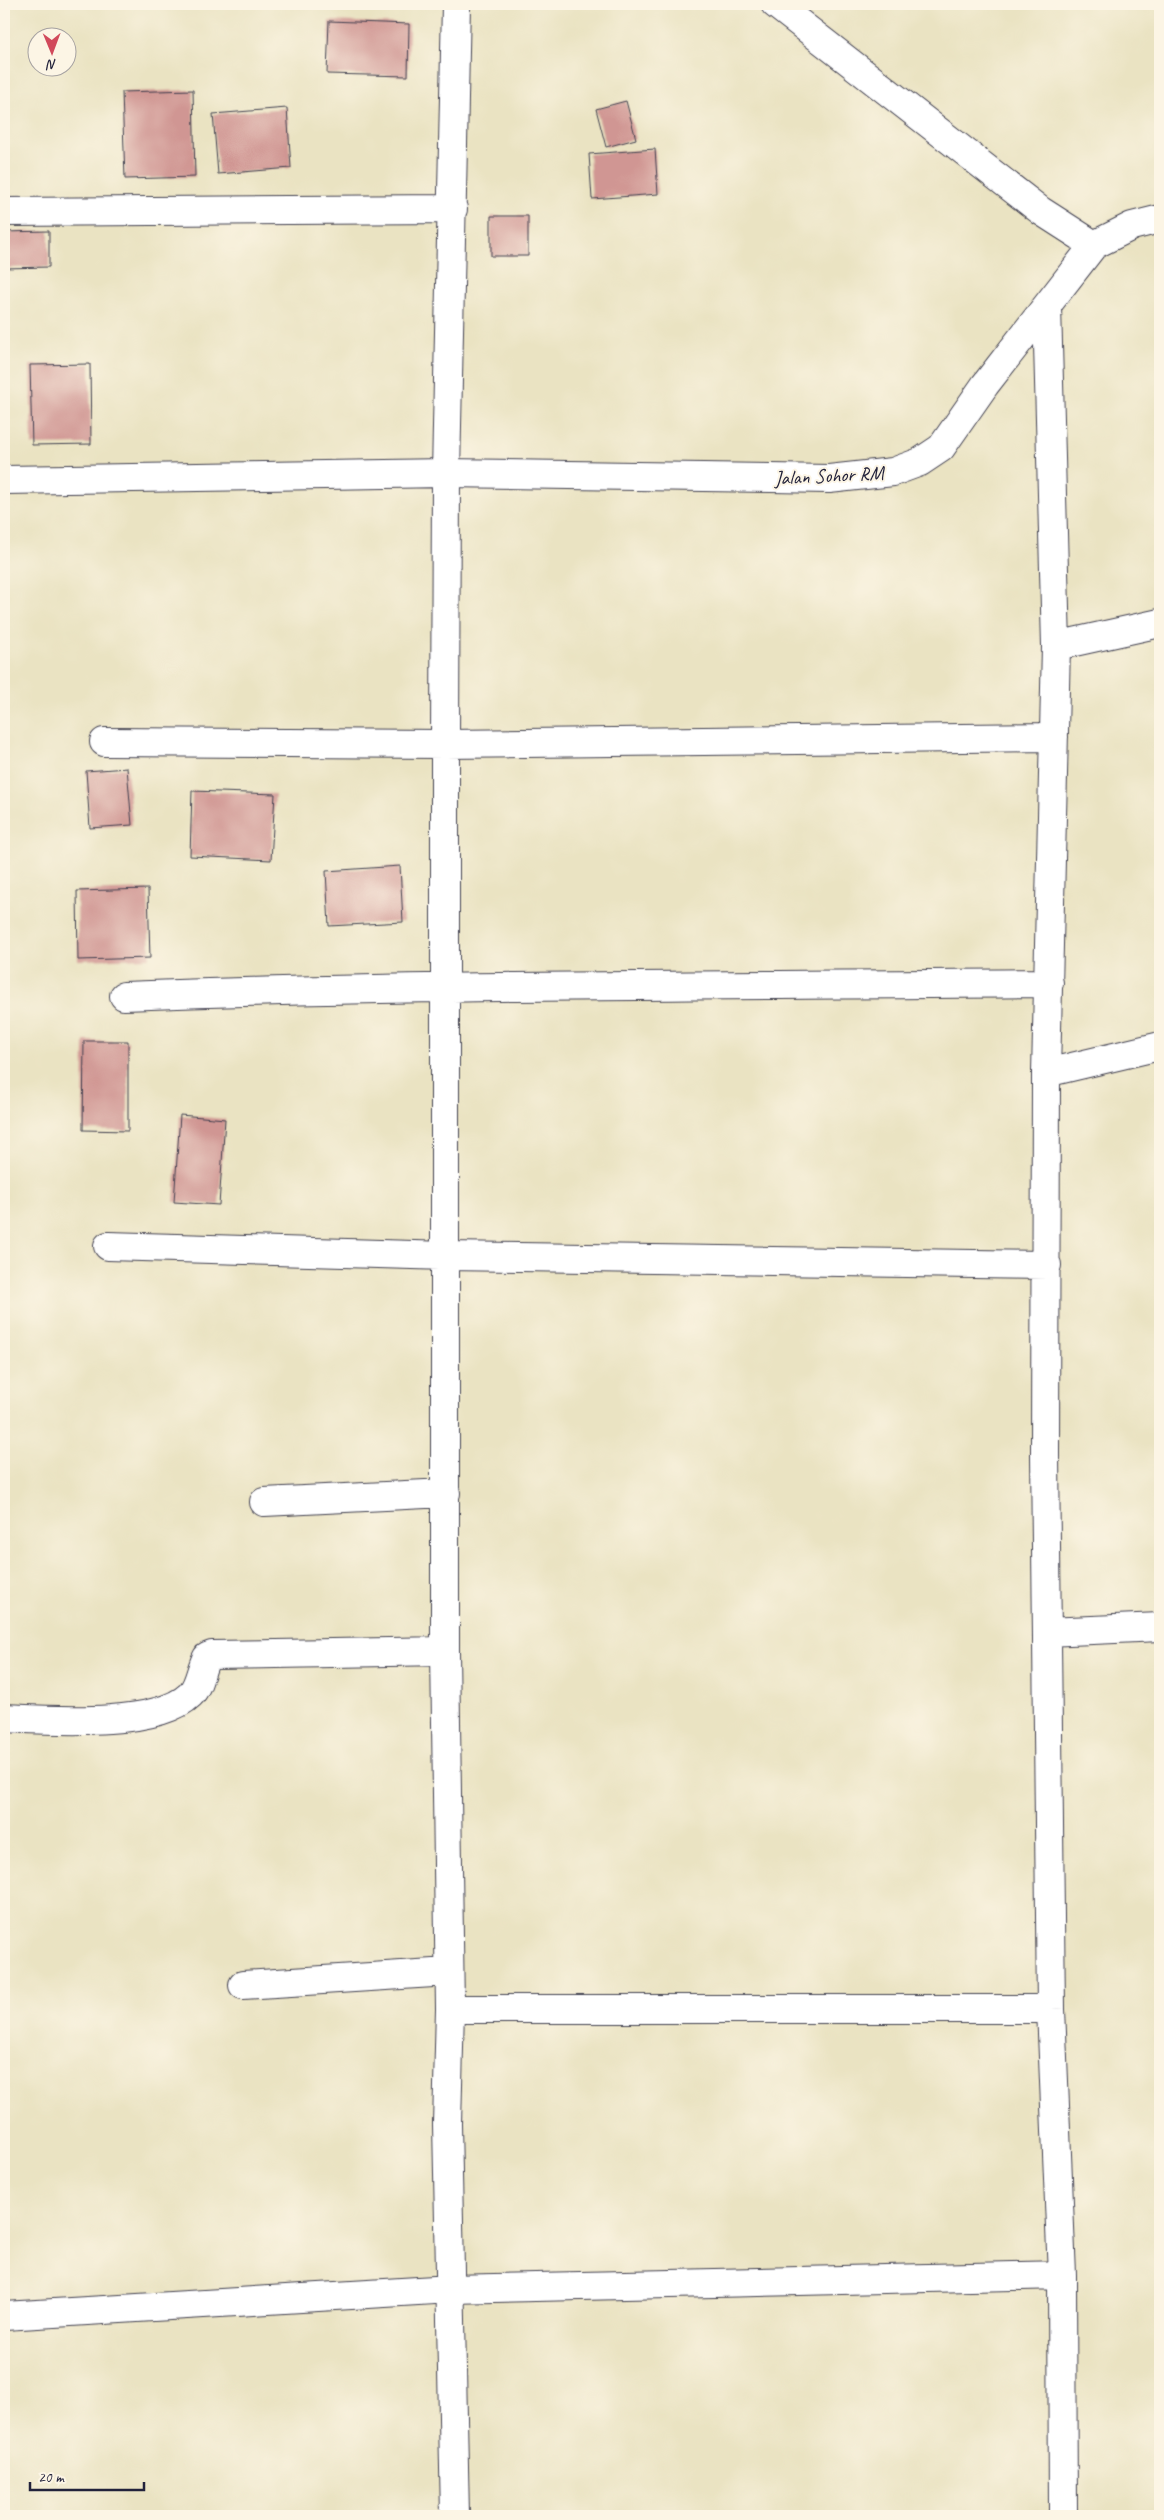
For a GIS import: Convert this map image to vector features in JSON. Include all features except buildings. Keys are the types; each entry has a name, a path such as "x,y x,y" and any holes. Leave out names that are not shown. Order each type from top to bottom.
{"street":[{"path":"455,2516 452,2289 447,2124 450,2009 445,1651 447,1256 445,744 446,473 454,209 456,4"},
{"path":"775,4 1041,211 1094,245"},
{"path":"4,212 454,209"},
{"name":"Jalan Sohor RM","path":"4,480 446,473 829,479 893,472 920,462 941,448 985,385 1094,245 1132,226 1160,219"},
{"path":"1047,306 1056,646 1046,1073 1045,1454 1051,2009 1062,2275 1063,2516"},
{"path":"1056,646 1160,623"},
{"path":"104,742 445,744 1054,737"},
{"path":"124,996 446,988 1048,983"},
{"path":"1046,1073 1160,1046"},
{"path":"108,1246 447,1256 1046,1265"},
{"path":"264,1502 446,1494"},
{"path":"1047,1632 1160,1627"},
{"path":"4,1718 70,1721 158,1713 189,1696 196,1687 207,1657 212,1655 445,1651"},
{"path":"243,1985 449,1972"},
{"path":"450,2009 1051,2009"},
{"path":"4,2316 452,2289 1062,2275"}]}
